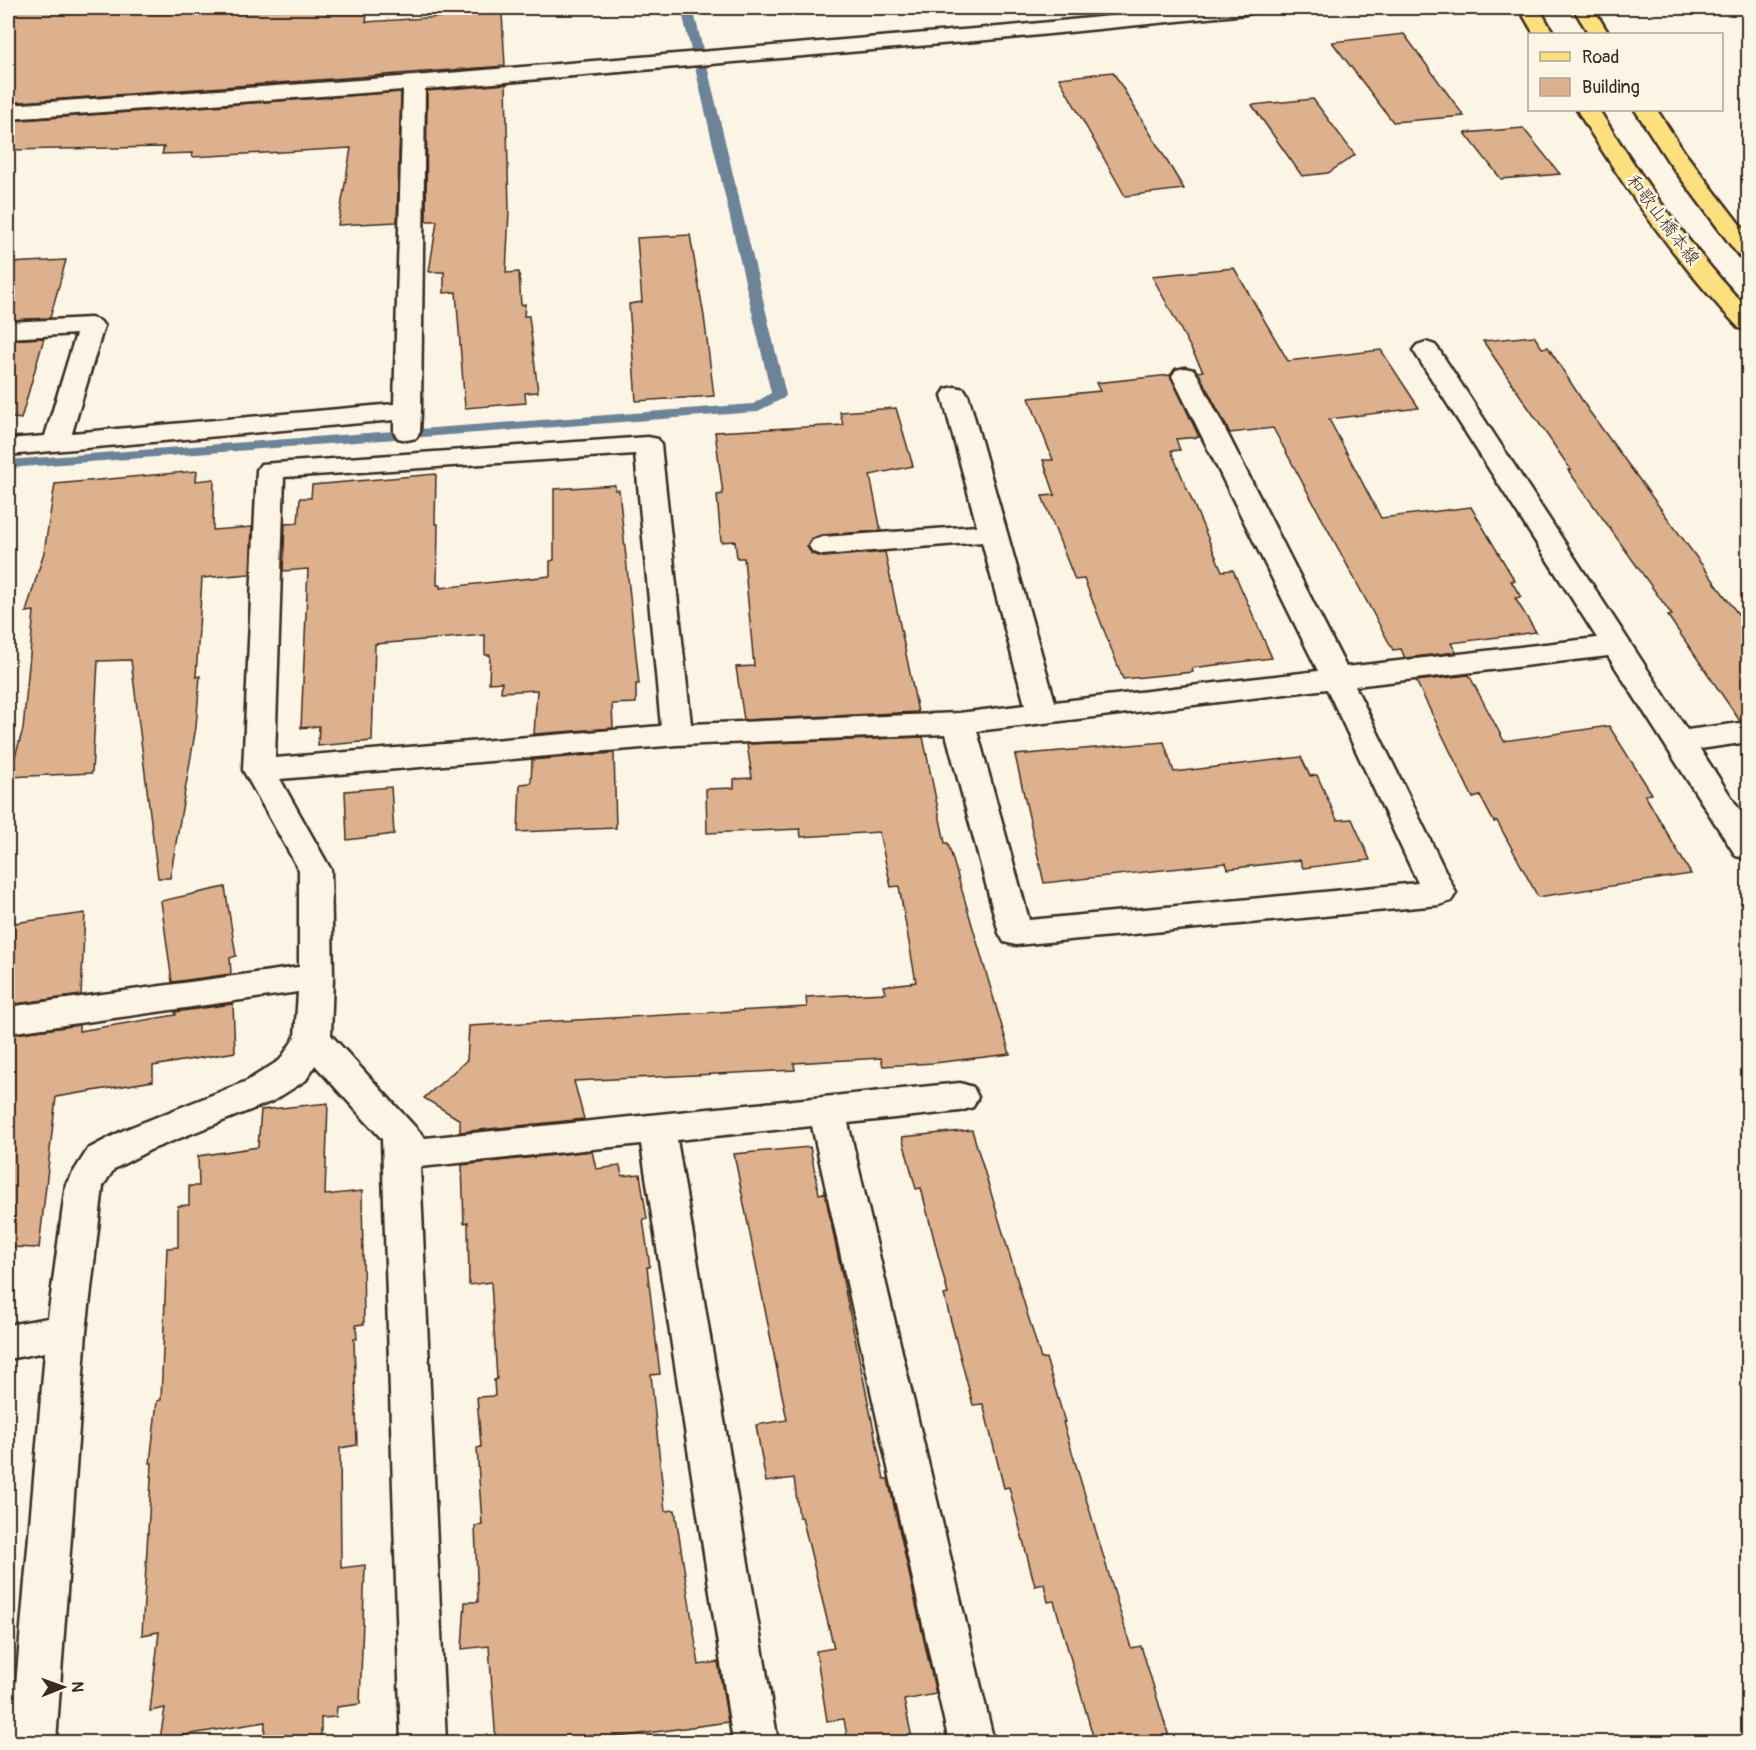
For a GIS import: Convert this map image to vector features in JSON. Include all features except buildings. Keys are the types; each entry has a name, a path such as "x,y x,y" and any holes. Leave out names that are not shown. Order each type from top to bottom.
{"main road":[{"path":"1529,8 1543,33"},
{"path":"1583,8 1598,33"},
{"name":"和歌山橋本線","path":"1589,111 1636,188 1679,244 1749,322"},
{"path":"1647,111 1676,156 1749,251"}],"street":[{"path":"8,112 414,83 1010,32 1247,8"},
{"path":"406,459 414,83"},
{"path":"8,330 91,326 56,442"},
{"path":"1426,350 1749,848"},
{"path":"959,723 1016,933 1439,893 1337,679 1185,376"},
{"path":"955,395 1043,713"},
{"path":"9,455 56,442 408,411"},
{"path":"33,1743 66,1332 85,1184 101,1159 137,1140 260,1091 293,1070 313,1039 316,977 315,870 259,770 271,470 406,459 648,445 677,735"},
{"path":"823,546 993,533"},
{"path":"259,770 677,735 959,723 1617,645"},
{"path":"1679,741 1749,732"},
{"path":"8,1020 316,977"},
{"path":"313,1039 417,1153 960,1097"},
{"path":"827,1111 972,1743"},
{"path":"657,1128 756,1743"},
{"path":"400,1135 423,1743"},
{"path":"8,1342 66,1332"}],"waterway":[{"path":"8,464 756,408 779,395 687,8"}]}
